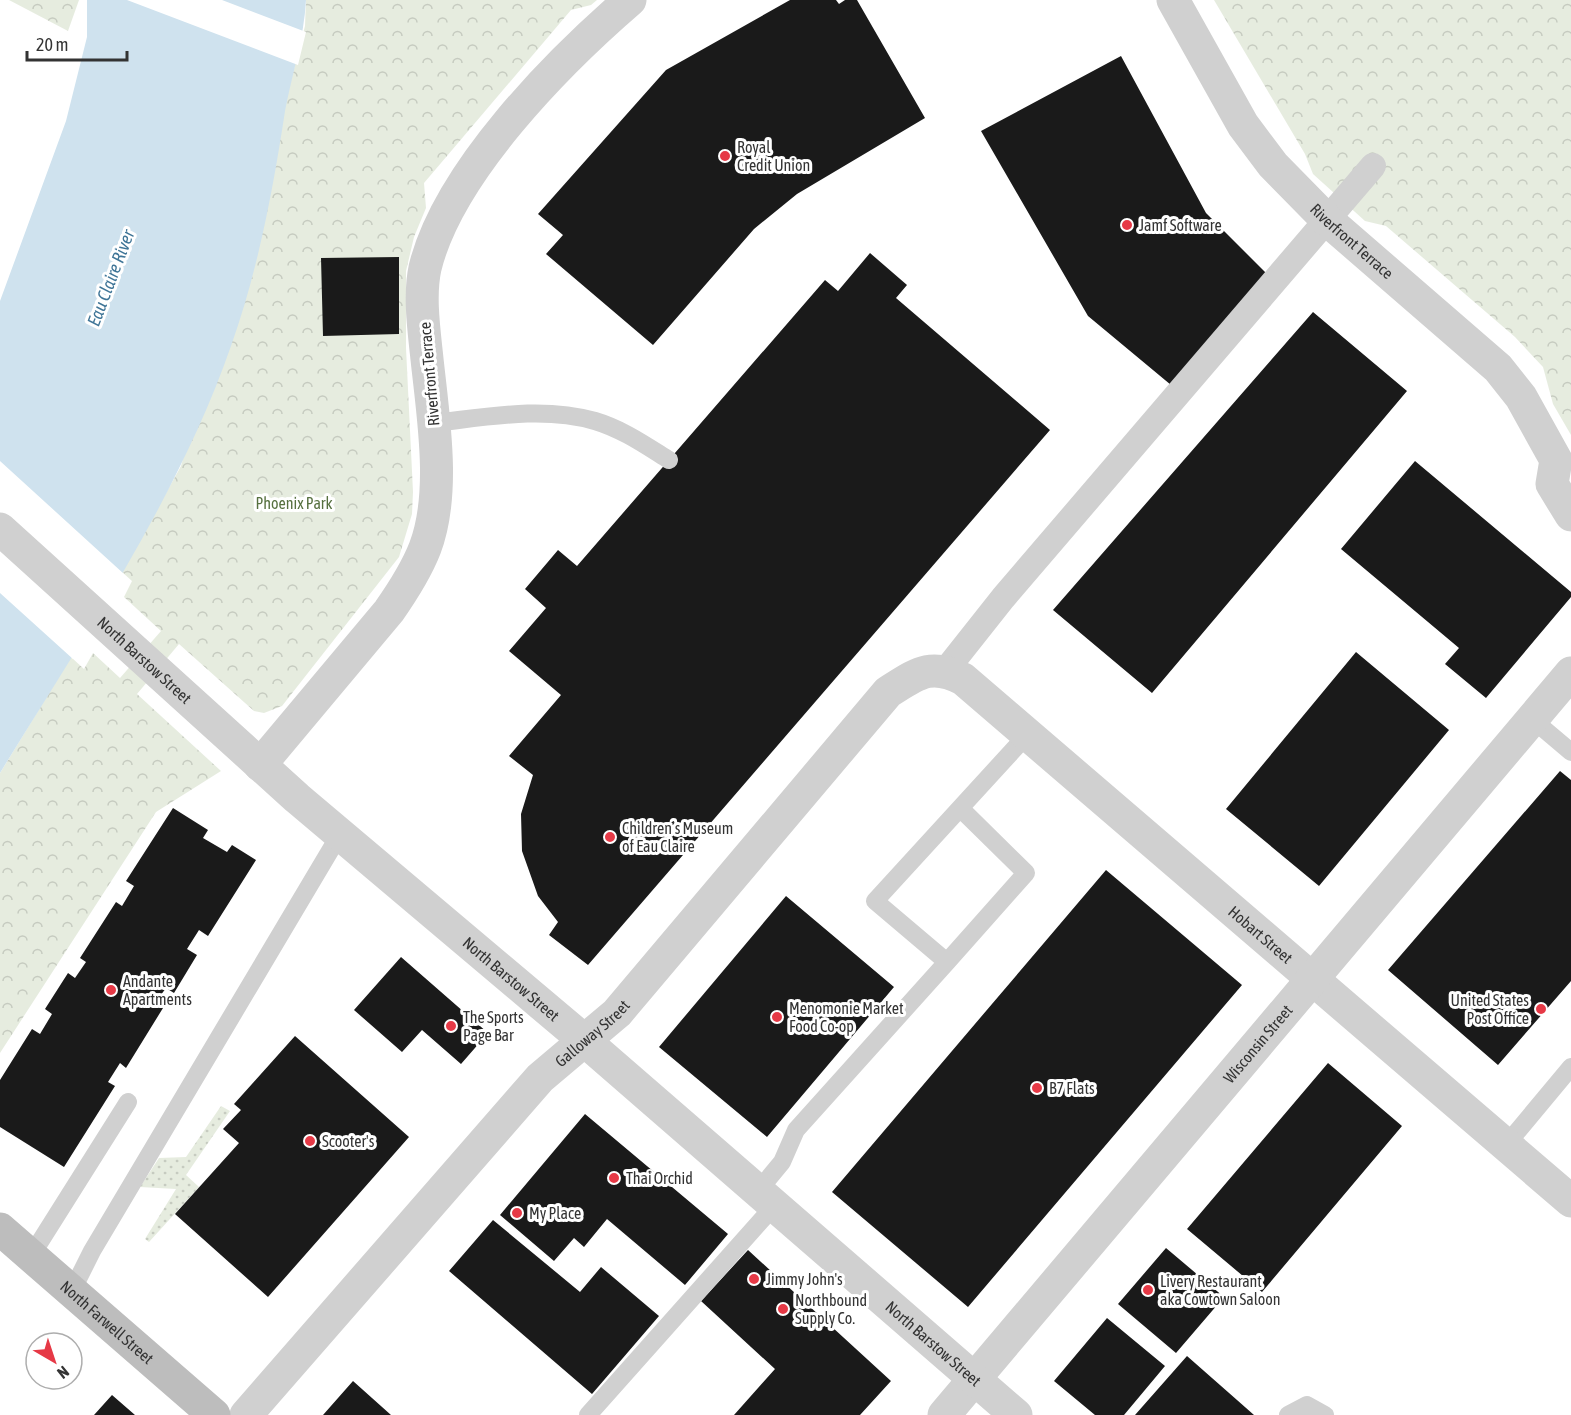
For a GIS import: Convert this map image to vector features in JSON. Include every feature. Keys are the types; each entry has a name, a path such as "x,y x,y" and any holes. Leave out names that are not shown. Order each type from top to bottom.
{"main road":[{"name":"North Farwell Street","path":"0,1229 214,1415"}],"street":[{"name":"Riverfront Terrace","path":"260,765 389,611 408,585 426,548 434,517 434,423 423,317 425,270 439,225 468,174 529,101 605,21 630,0"},
{"name":"Riverfront Terrace","path":"1173,0 1243,125 1273,165 1326,219 1498,368 1521,397 1563,463 1552,484 1571,515"},
{"path":"946,670 1003,598 1373,166"},
{"name":"North Barstow Street","path":"5,534 260,765 585,1041 1016,1415"},
{"name":"Hobart Street","path":"946,670 963,679 1571,1201"},
{"name":"Galloway Street","path":"246,1415 540,1078 617,1013 888,692 913,676 930,671 946,670"},
{"name":"Wisconsin Street","path":"944,1415 1571,673"}],"lane":[{"path":"434,423 507,415 556,413 596,421 627,434 669,460"},
{"path":"1532,719 1571,752"},
{"path":"947,962 875,901 1028,735"},
{"path":"588,1415 766,1198 796,1130 1026,873 961,809"},
{"path":"72,1291 92,1251 340,834"},
{"path":"1506,1144 1571,1067"},
{"path":"31,1256 128,1102"},
{"path":"1288,1415 1307,1405 1325,1415"}],"green space":[{"path":"9,0 79,0 68,31"},
{"name":"Phoenix Park","path":"306,0 597,0 591,5 571,10 424,183 426,208 414,237 406,271 406,348 413,492 412,514 399,557 282,706 264,713 254,711 179,644 137,694 221,771 156,812 0,1053 0,773 71,657 84,669 93,653 120,678 161,631 124,597 132,581 122,572 181,466 290,84 305,26"},
{"path":"1214,0 1571,0 1571,435 1553,404 1543,367 1515,337 1386,226 1365,221 1313,174 1305,154"},
{"path":"221,1106 230,1111 186,1175 199,1187 149,1242 145,1239 176,1189 140,1187 159,1158 186,1157"}],"water":[{"name":"Eau Claire River","path":"87,0 306,0 300,42 257,259 241,317 209,402 157,512 96,618 0,773 0,301 66,121 87,37"}],"pier":[{"path":"127,0 222,0 306,32 298,65"},
{"path":"0,461 124,574 73,659 0,593"}],"building":[{"name":"Royal Credit Union","path":"790,0 836,0 839,4 845,0 857,0 925,118 797,194 754,229 653,345 546,254 563,235 538,214 666,70"},
{"name":"Jamf Software","path":"1121,56 1206,213 1266,273 1171,385 1088,316 981,131"},
{"path":"870,253 907,285 896,298 1050,430 588,965 549,935 558,922 538,896 522,851 521,814 533,775 509,756 561,695 509,651 546,608 525,589 558,550 577,566 825,280 838,291"},
{"path":"399,257 399,334 323,336 321,258"},
{"path":"1313,312 1407,391 1152,693 1053,610"},
{"path":"1415,461 1571,592 1571,597 1486,698 1445,664 1459,648 1341,549"},
{"path":"1356,652 1449,730 1319,886 1226,809"},
{"path":"1560,771 1571,780 1571,981 1498,1065 1388,970"},
{"name":"Andante Apartments","path":"173,808 208,830 203,838 227,852 232,845 256,860 208,936 199,930 187,949 197,955 174,993 166,988 155,1003 163,1008 126,1068 120,1063 108,1082 115,1086 64,1167 0,1127 0,1080 32,1029 40,1034 52,1014 45,1009 68,973 75,978 86,962 80,958 116,902 122,906 134,886 126,881"},
{"name":"B7 Flats","path":"1106,870 1242,985 968,1307 832,1192"},
{"name":"Menomonie Market Food Co-op","path":"786,896 894,987 767,1137 659,1047"},
{"path":"401,957 488,1033 461,1064 422,1030 402,1052 354,1010"},
{"path":"295,1036 409,1137 268,1297 175,1214 239,1143 223,1129 241,1110 234,1104"},
{"path":"1328,1063 1402,1126 1262,1292 1187,1229"},
{"path":"585,1114 728,1234 685,1285 607,1219 584,1247 574,1238 554,1261 500,1215"},
{"path":"493,1220 580,1292 601,1267 659,1316 592,1394 449,1271"},
{"path":"1166,1248 1224,1297 1176,1353 1118,1304"},
{"path":"748,1250 891,1381 860,1415 734,1415 775,1369 701,1301"},
{"path":"1107,1318 1165,1366 1124,1415 1095,1415 1054,1381"},
{"path":"1187,1356 1237,1400 1254,1415 1135,1415"},
{"path":"353,1381 391,1415 323,1415"},
{"path":"112,1395 135,1415 94,1415"}],"place":[{"name":"Royal Credit Union","path":"725,156"},
{"name":"Jamf Software","path":"1127,225"},
{"name":"Children’s Museum of Eau Claire","path":"610,837"},
{"name":"Andante Apartments","path":"111,990"},
{"name":"United States Post Office","path":"1541,1009"},
{"name":"Menomonie Market Food Co-op","path":"777,1017"},
{"name":"The Sports Page Bar","path":"451,1026"},
{"name":"B7 Flats","path":"1037,1088"},
{"name":"Scooter's","path":"310,1141"},
{"name":"Thai Orchid","path":"614,1178"},
{"name":"My Place","path":"517,1213"},
{"name":"Jimmy John's","path":"754,1279"},
{"name":"Livery Restaurant aka Cowtown Saloon","path":"1148,1290"},
{"name":"Northbound Supply Co.","path":"783,1309"}]}
